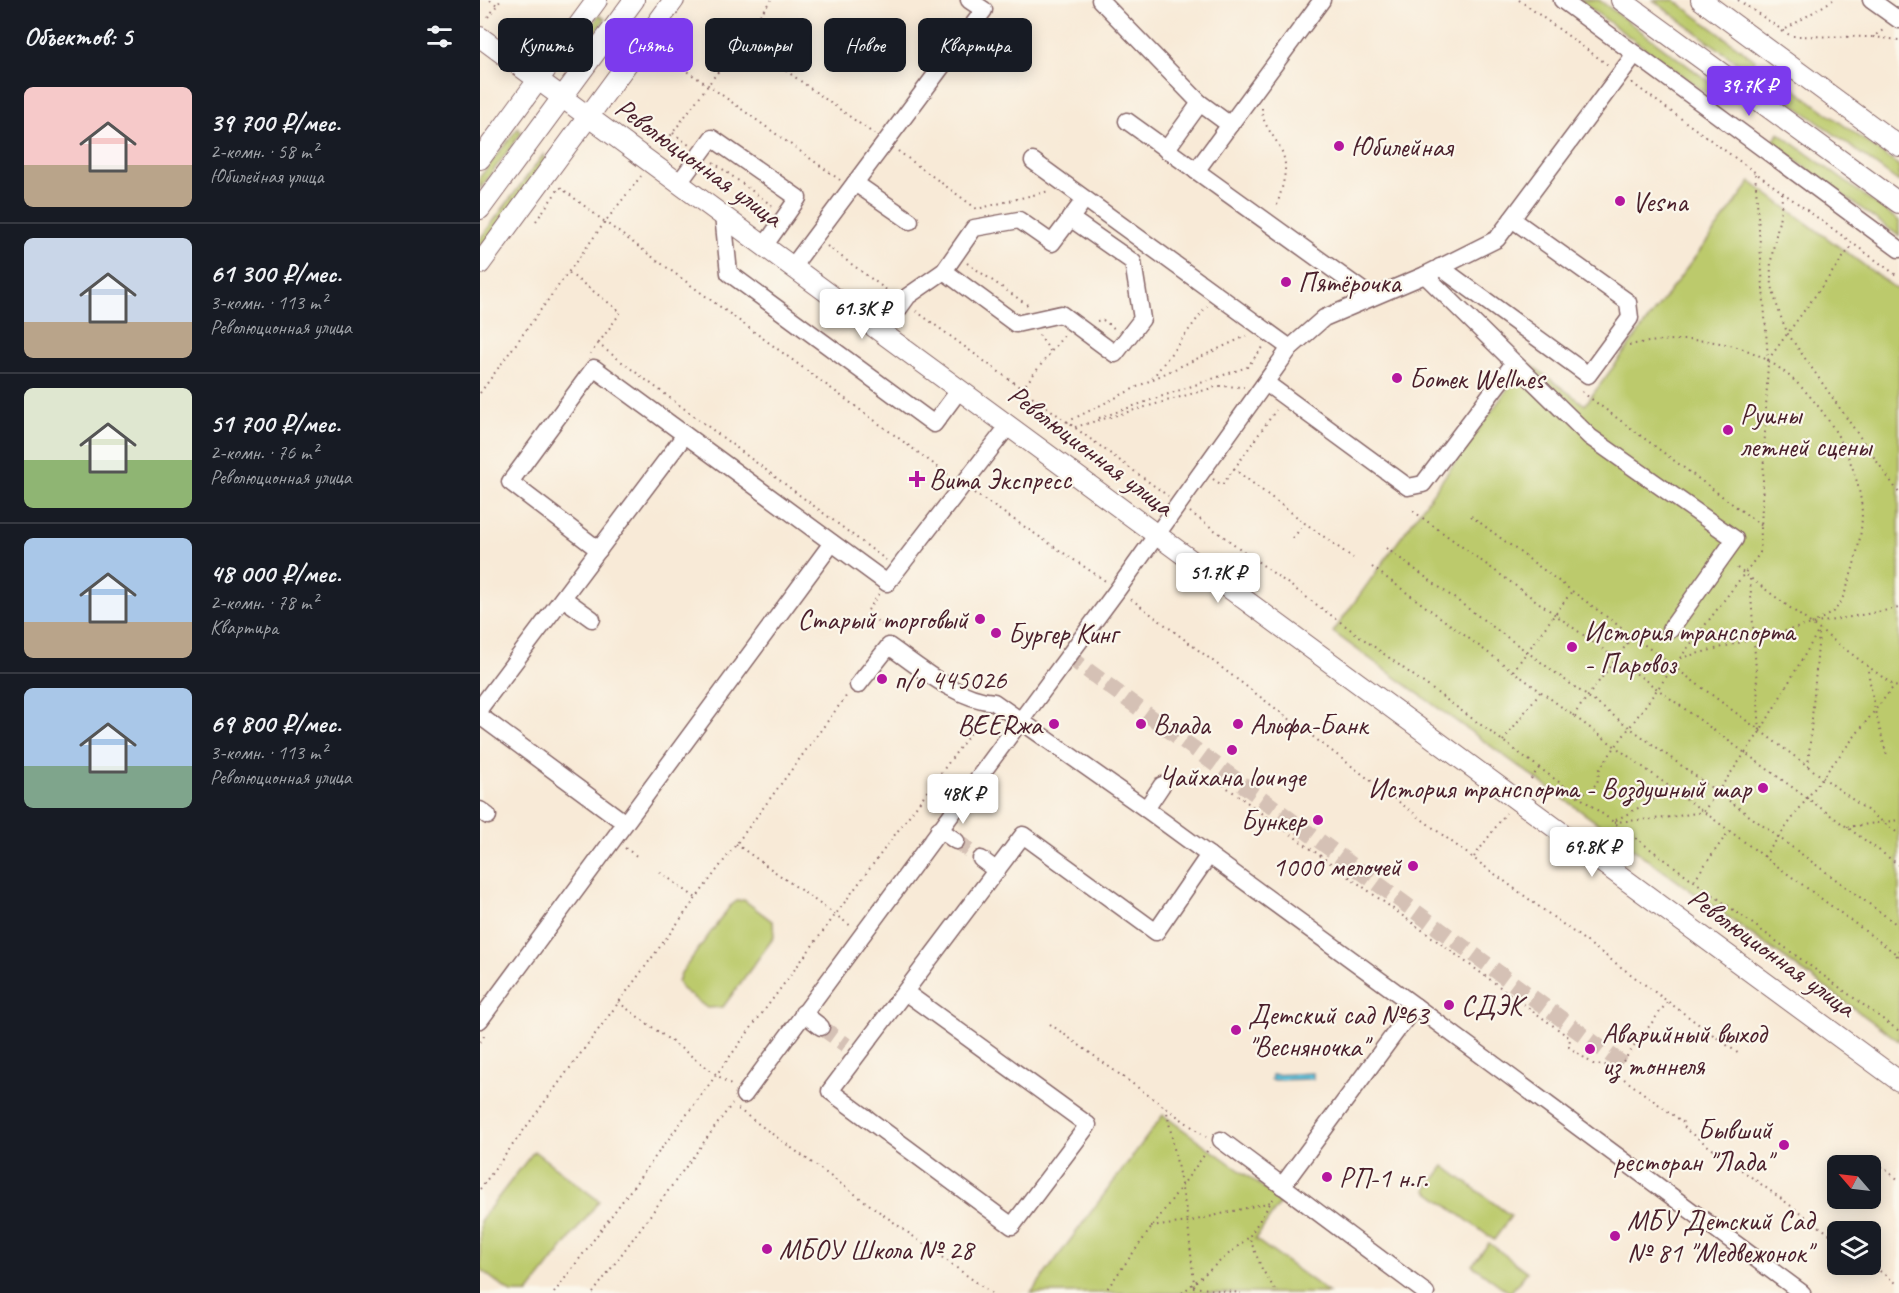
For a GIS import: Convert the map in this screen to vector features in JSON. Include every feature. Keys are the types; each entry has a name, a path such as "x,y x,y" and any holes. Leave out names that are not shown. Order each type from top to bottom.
{"main road":[{"path":"480,159 597,0"},
{"path":"480,209 634,0"},
{"path":"480,264 674,0"},
{"path":"1621,0 1899,203"},
{"path":"1701,0 1899,146"},
{"name":"Революционная улица","path":"480,37 1899,1081"}],"street":[{"path":"793,266 984,10 969,0"},
{"path":"1100,0 1200,103 1230,125"},
{"path":"1562,0 1899,249"},
{"path":"1872,0 1899,20"},
{"path":"1196,171 1320,1"},
{"path":"744,1095 1118,589 1290,348 1324,318 1370,296 1432,271 1497,239 1635,54"},
{"path":"1166,150 1200,103"},
{"path":"1127,122 1370,296"},
{"path":"679,183 712,138 798,198 765,245"},
{"path":"1033,161 1290,348"},
{"path":"853,186 910,221"},
{"path":"882,332 908,296 944,271 974,228 1019,220 1052,243 1085,199"},
{"path":"723,215 729,273 934,424 960,389"},
{"path":"944,271 1016,324 1061,314 1115,354 1142,319 1132,262 1070,218"},
{"path":"1432,271 1588,375 1630,318 1628,302 1512,219"},
{"path":"1432,271 1514,363 1590,437 1735,539 1670,630"},
{"path":"1264,385 1408,487 1415,487 1423,484 1514,363"},
{"path":"599,550 510,482 594,368 887,583 1009,425"},
{"path":"480,708 685,435"},
{"path":"480,1020 832,543"},
{"path":"563,598 592,619"},
{"path":"855,686 889,646 942,681 980,701 993,702 1146,809 1415,1006 1528,1082 1802,1293"},
{"path":"480,716 625,823"},
{"path":"1146,809 1162,785"},
{"path":"939,829 956,841"},
{"path":"905,992 1088,1125 1012,1226 830,1091 852,1049 905,992 1023,835 1156,932 1209,855"},
{"path":"981,859 997,871"},
{"path":"1282,1186 1415,1006"},
{"path":"803,1013 821,1027"},
{"path":"1221,1140 1426,1293"}],"path":[{"path":"490,0 497,5"},
{"path":"488,17 501,0"},
{"path":"758,18 771,0"},
{"path":"1519,0 1899,277"},
{"path":"1738,0 1781,32 1791,36 1873,37 1899,40"},
{"path":"1781,32 1833,0"},
{"path":"1873,37 1899,20"},
{"path":"688,72 853,186"},
{"path":"480,393 718,72"},
{"path":"788,72 977,209 1068,186"},
{"path":"1262,99 1261,117 1285,159 1283,185 1275,209"},
{"path":"673,133 786,216"},
{"path":"1579,796 1597,784 1600,768 1760,553 1768,360 1755,172"},
{"path":"536,221 560,187 962,485 1118,589 1473,858 1739,1054"},
{"path":"1782,192 1782,216 1771,265 1780,316 1788,334 1899,493"},
{"path":"815,237 1899,1031"},
{"path":"1768,360 1853,244"},
{"path":"956,255 1036,311"},
{"path":"568,273 621,312 598,344"},
{"path":"1151,380 1216,294"},
{"path":"1022,389 1080,315 1092,321 1103,320 1115,329"},
{"path":"1067,422 1151,380 1268,332"},
{"path":"1074,427 1247,367 1268,332"},
{"path":"1608,347 1647,342 1709,342 1743,350 1768,360 1813,399 1834,431 1856,478 1861,501 1862,527 1849,583 1836,609 1812,624"},
{"path":"1074,427 1219,386 1264,385 1282,401 1222,485"},
{"path":"1582,392 1762,526"},
{"path":"1234,469 1353,558"},
{"path":"1413,511 1899,865"},
{"path":"1471,516 1899,834"},
{"path":"1293,538 1305,523"},
{"path":"1386,548 1899,926"},
{"path":"1372,567 1898,957 1899,950"},
{"path":"1737,568 1899,688"},
{"path":"1750,578 1761,732"},
{"path":"887,583 866,612 893,632"},
{"path":"1512,671 1572,591"},
{"path":"1680,658 1812,624 1899,608"},
{"path":"1613,822 1703,812 1761,732 1819,630"},
{"path":"1808,768 1819,630"},
{"path":"1573,716 1633,636"},
{"path":"1867,665 1875,711 1887,756"},
{"path":"480,1189 855,686"},
{"path":"1764,857 1894,686"},
{"path":"1503,741 1540,692"},
{"path":"554,1293 993,702"},
{"path":"1531,779 1539,768"},
{"path":"1218,781 1570,1038 1569,1047 1593,1064 1605,1065 1615,1072 1684,1123 1684,1129 1827,1232"},
{"path":"1613,822 1672,789"},
{"path":"1473,858 1506,813"},
{"path":"1847,827 1899,820"},
{"path":"1694,880 1729,831"},
{"path":"736,844 862,934"},
{"path":"624,848 638,857"},
{"path":"660,872 696,898"},
{"path":"1615,1072 1668,1001"},
{"path":"618,1002 744,1095"},
{"path":"1050,1024 1213,1142 1104,1293"},
{"path":"593,1293 732,1104 991,1293"},
{"path":"1166,1107 1188,1222 1195,1293"},
{"path":"1881,1166 1899,1180"},
{"path":"1182,1293 1193,1287 1249,1237 1282,1186"},
{"path":"1151,1227 1188,1222 1271,1202"},
{"path":"1249,1237 1262,1269 1277,1293"},
{"path":"1881,1272 1899,1285"},
{"path":"1193,1287 1241,1293"}],"green space":[{"path":"1579,0 1599,0 1727,95 1721,104"},
{"path":"1653,0 1674,0 1755,60 1747,70"},
{"path":"599,15 605,19 593,35 593,24"},
{"path":"1762,65 1899,166 1899,182 1754,75"},
{"path":"518,128 521,133 480,189 480,177"},
{"path":"1779,133 1899,221 1899,236 1772,143"},
{"path":"544,154 546,161 480,251 480,239"},
{"path":"1751,182 1899,291 1899,1041 1333,632 1527,362 1585,405"},
{"path":"744,900 773,922 774,937 723,1007 707,1008 682,989 678,982 681,973 730,906 737,901"},
{"path":"1163,1115 1282,1201 1255,1239 1329,1293 1031,1293"},
{"path":"534,1151 599,1201 528,1293 511,1293 480,1269 480,1221"},
{"path":"1444,1166 1511,1216 1494,1240 1426,1190"},
{"path":"1489,1243 1527,1272 1510,1293 1472,1265"}],"water":[{"path":"1313,1073 1313,1079 1271,1080 1272,1075"}],"tunnel":[{"path":"1068,656 1624,1065"},
{"path":"956,841 981,859"},
{"path":"821,1027 846,1045"}],"place":[{"name":"Юбилейная","path":"1339,146"},
{"name":"Vesna","path":"1620,201"},
{"name":"Пятёрочка","path":"1286,282"},
{"name":"Ботек Wellnes","path":"1397,378"},
{"name":"Руины летней сцены","path":"1728,430"},
{"name":"Вита Экспресс","path":"917,479"},
{"name":"Старый торговый","path":"980,619"},
{"name":"Бургер Кинг","path":"996,633"},
{"name":"История транспорта - Паровоз","path":"1572,647"},
{"name":"п/о 445026","path":"882,679"},
{"name":"BEERжа","path":"1054,724"},
{"name":"Влада","path":"1141,724"},
{"name":"Альфа-Банк","path":"1238,724"},
{"name":"Чайхана lounge","path":"1232,750"},
{"name":"История транспорта - Воздушный шар","path":"1763,788"},
{"name":"Бункер","path":"1318,820"},
{"name":"1000 мелочей","path":"1413,866"},
{"name":"СДЭК","path":"1449,1005"},
{"name":"Детский сад №63 \"Весняночка\"","path":"1236,1030"},
{"name":"Аварийный выход из тоннеля","path":"1590,1049"},
{"name":"Бывший ресторан \"Лада\"","path":"1784,1145"},
{"name":"РП-1 н.г.","path":"1327,1177"},
{"name":"МБУ Детский Сад № 81 \"Медвежонок\"","path":"1615,1236"},
{"name":"МБОУ Школа № 28","path":"767,1249"}]}
